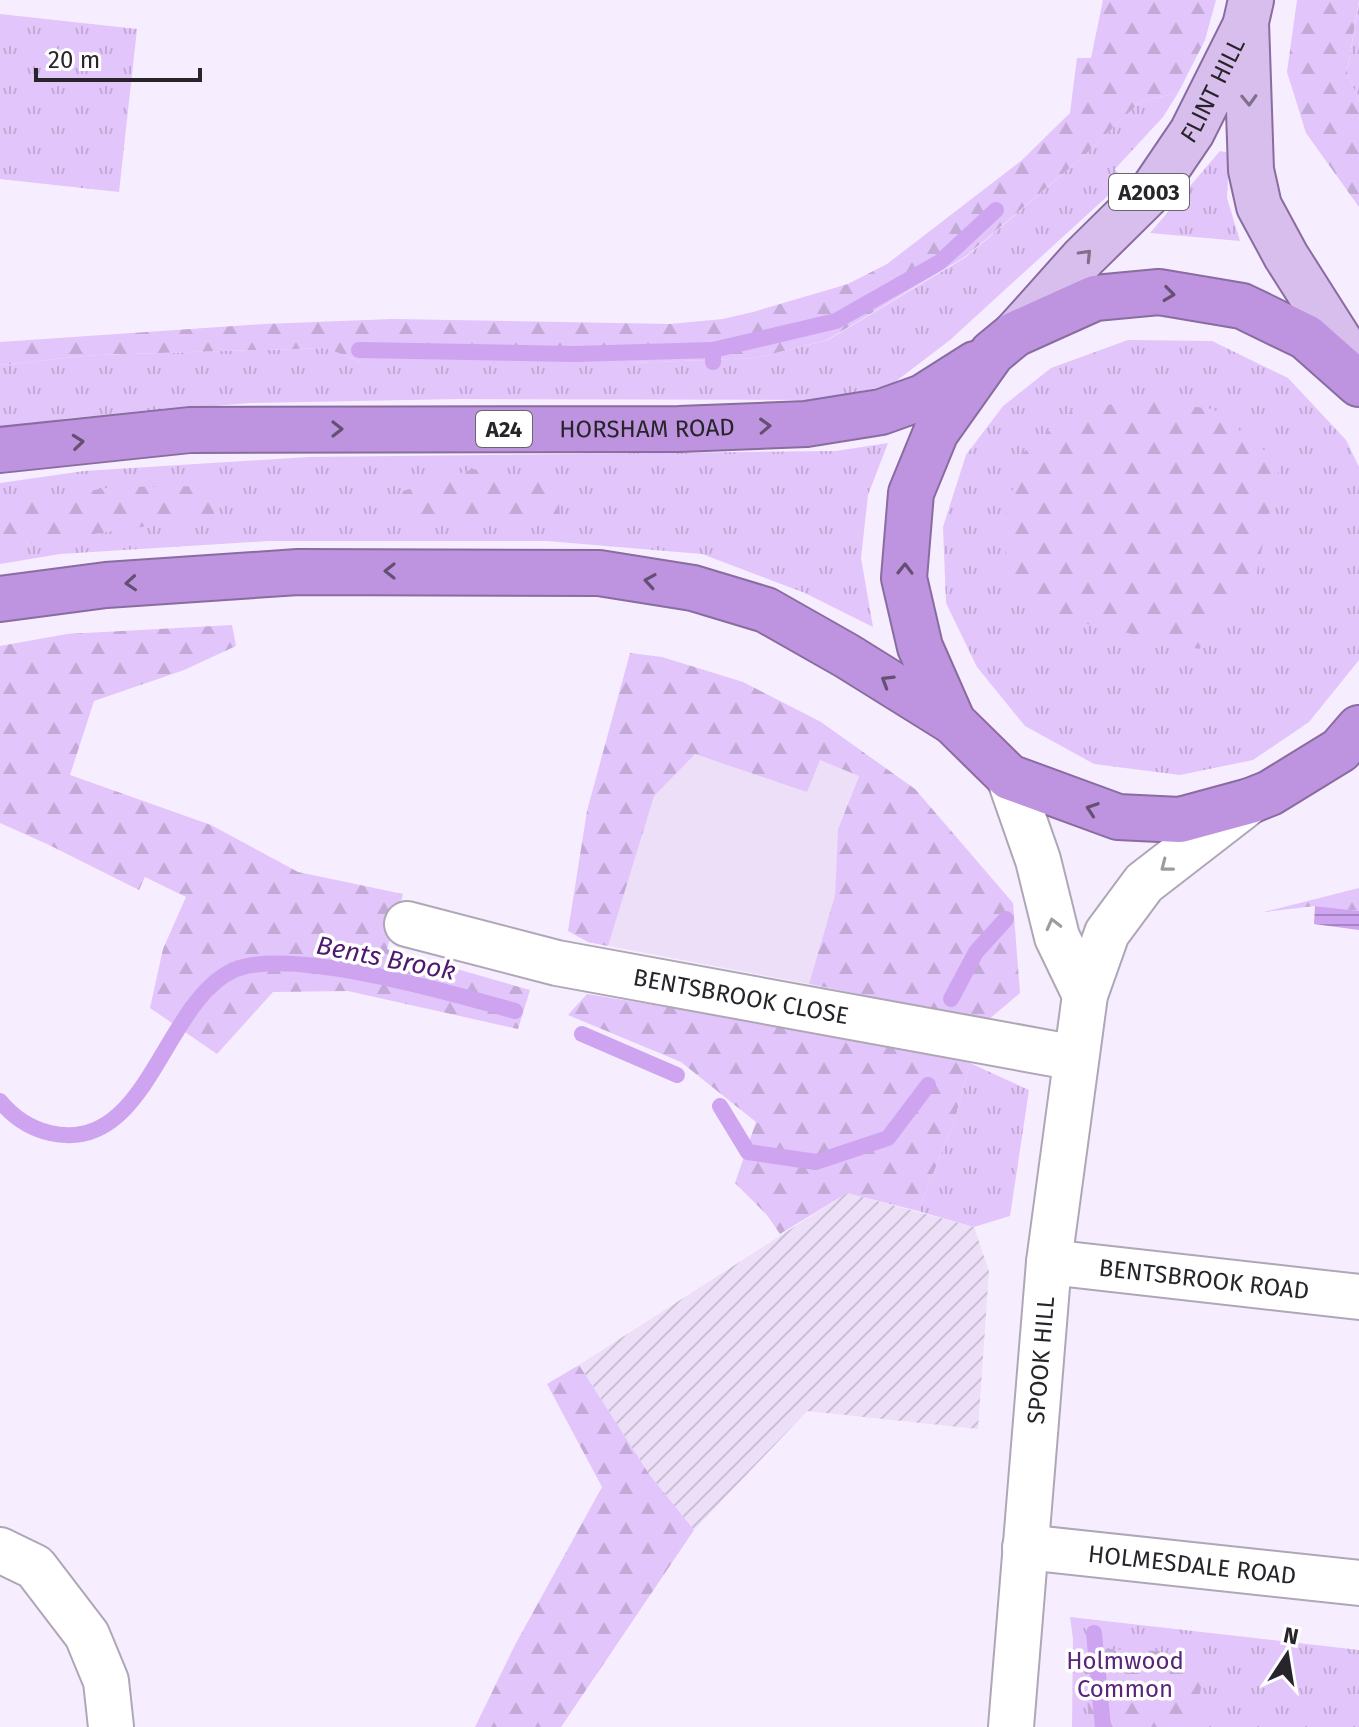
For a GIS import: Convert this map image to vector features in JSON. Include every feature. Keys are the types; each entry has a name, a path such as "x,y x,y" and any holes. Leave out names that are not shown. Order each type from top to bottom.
{"highway":[{"name":"HORSHAM ROAD","path":"0,450 190,430 679,429 806,424 881,412 923,397 1004,343 1095,298 1159,292 1242,306 1306,337 1359,384"},
{"path":"953,722 920,647 904,578 911,493 936,432 1004,343"},
{"path":"0,599 106,585 298,572 599,573 693,588 766,610 953,722 1009,777 1118,817 1180,820 1359,767"},
{"path":"1260,797 1340,750 1359,728"}],"main road":[{"name":"FLINT HILL","path":"1004,343 1154,188 1192,132 1248,11"},
{"name":"FLINT HILL","path":"1248,11 1251,170 1259,206 1286,256 1359,371"}],"street":[{"path":"1009,777 1038,860 1057,937 1085,995"},
{"name":"SPOOK HILL","path":"1011,1727 1049,1262 1085,995 1107,933 1144,883 1260,797"},
{"name":"BENTSBROOK CLOSE","path":"407,924 557,963 1076,1058"},
{"name":"BENTSBROOK ROAD","path":"1049,1262 1359,1297"},
{"name":"HOLMESDALE ROAD","path":"1025,1547 1359,1583"},
{"path":"0,1550 35,1567 87,1635 106,1681 111,1727"}],"shaded area":[{"path":"743,682 859,775 838,828 835,895 809,984 588,942 610,821"},
{"path":"1315,906 1359,911 1359,930 1314,924"},
{"path":"847,1193 974,1227 989,1271 978,1429 807,1411 694,1530 649,1474 579,1365"}],"green space":[{"path":"1103,0 1216,0 1205,40 1178,93 1141,101 1084,156 966,256 827,340 756,358 631,363 363,363 326,348 95,355 0,365 0,342 264,324 393,319 670,324 723,319 848,284 887,264 1021,161 1070,113 1077,58 1091,58"},
{"path":"1297,0 1359,0 1347,72 1359,102 1359,207 1306,133 1287,72"},
{"path":"1359,2 1359,102 1347,72"},
{"path":"0,14 137,29 119,192 0,179"},
{"path":"1178,93 1163,117 1115,169 1124,181 950,340 891,385 816,400 458,399 250,403 70,418 0,428 0,365 95,355 326,348 363,363 631,363 756,358 828,340 966,257 1084,156 1141,101"},
{"path":"1220,151 1229,153 1227,198 1240,241 1150,233"},
{"path":"1128,340 1212,341 1288,378 1346,440 1359,467 1359,660 1309,722 1253,760 1180,775 1094,764 1025,726 977,667 946,603 943,527 966,455 1003,406 1051,368"},
{"path":"1136,400 1213,409 1280,463 1256,577 1199,649 1047,615 1006,581 1005,517 1023,453 1072,411"},
{"path":"888,443 868,495 861,558 873,627 805,593 702,554 547,541 268,541 60,554 0,564 0,483 84,471 308,457 836,451"},
{"path":"473,469 557,480 560,516 475,524 397,515 403,491"},
{"path":"213,486 214,516 0,548 0,507 111,487"},
{"path":"232,625 236,646 184,670 94,701 70,775 211,825 298,872 403,894 387,949 530,990 518,1029 348,991 273,992 217,1054 150,1008 163,949 186,897 145,877 139,890 0,823 0,646 67,634"},
{"path":"630,653 662,657 743,682 821,722 915,789 1013,903 1020,993 988,1020 809,984 835,895 838,829 859,776 820,760 807,792 695,754 654,796 608,946 588,942 568,931 587,811"},
{"path":"1359,888 1359,911 1315,906 1264,912"},
{"path":"587,994 796,1028 970,1063 954,1122 918,1211 847,1193 780,1234 767,1215 735,1183 756,1122 681,1062 568,1015"},
{"path":"970,1063 1029,1090 1010,1216 974,1227 918,1211 954,1122"},
{"path":"579,1365 649,1474 694,1530 561,1727 475,1727 515,1645 602,1487 547,1384"},
{"name":"Holmwood Common","path":"1070,1617 1359,1650 1359,1727 1072,1727 1073,1639"},
{"path":"1084,1648 1158,1651 1206,1665 1196,1712 1183,1727 1089,1727"}],"waterway":[{"path":"713,350 836,321 940,262 996,210"},
{"path":"359,350 575,354 713,350 713,362"},
{"name":"Bents Brook","path":"951,999 976,952 1006,919"},
{"name":"Bents Brook","path":"0,1101 22,1122 50,1133 83,1134 110,1122 133,1100 189,1012 210,987 234,970 260,964 293,964 373,975 515,1011"},
{"name":"Bents Brook","path":"582,1034 677,1075"},
{"name":"Bents Brook","path":"720,1106 748,1152 816,1162 888,1138 928,1085"},
{"path":"1094,1633 1103,1727"}]}
